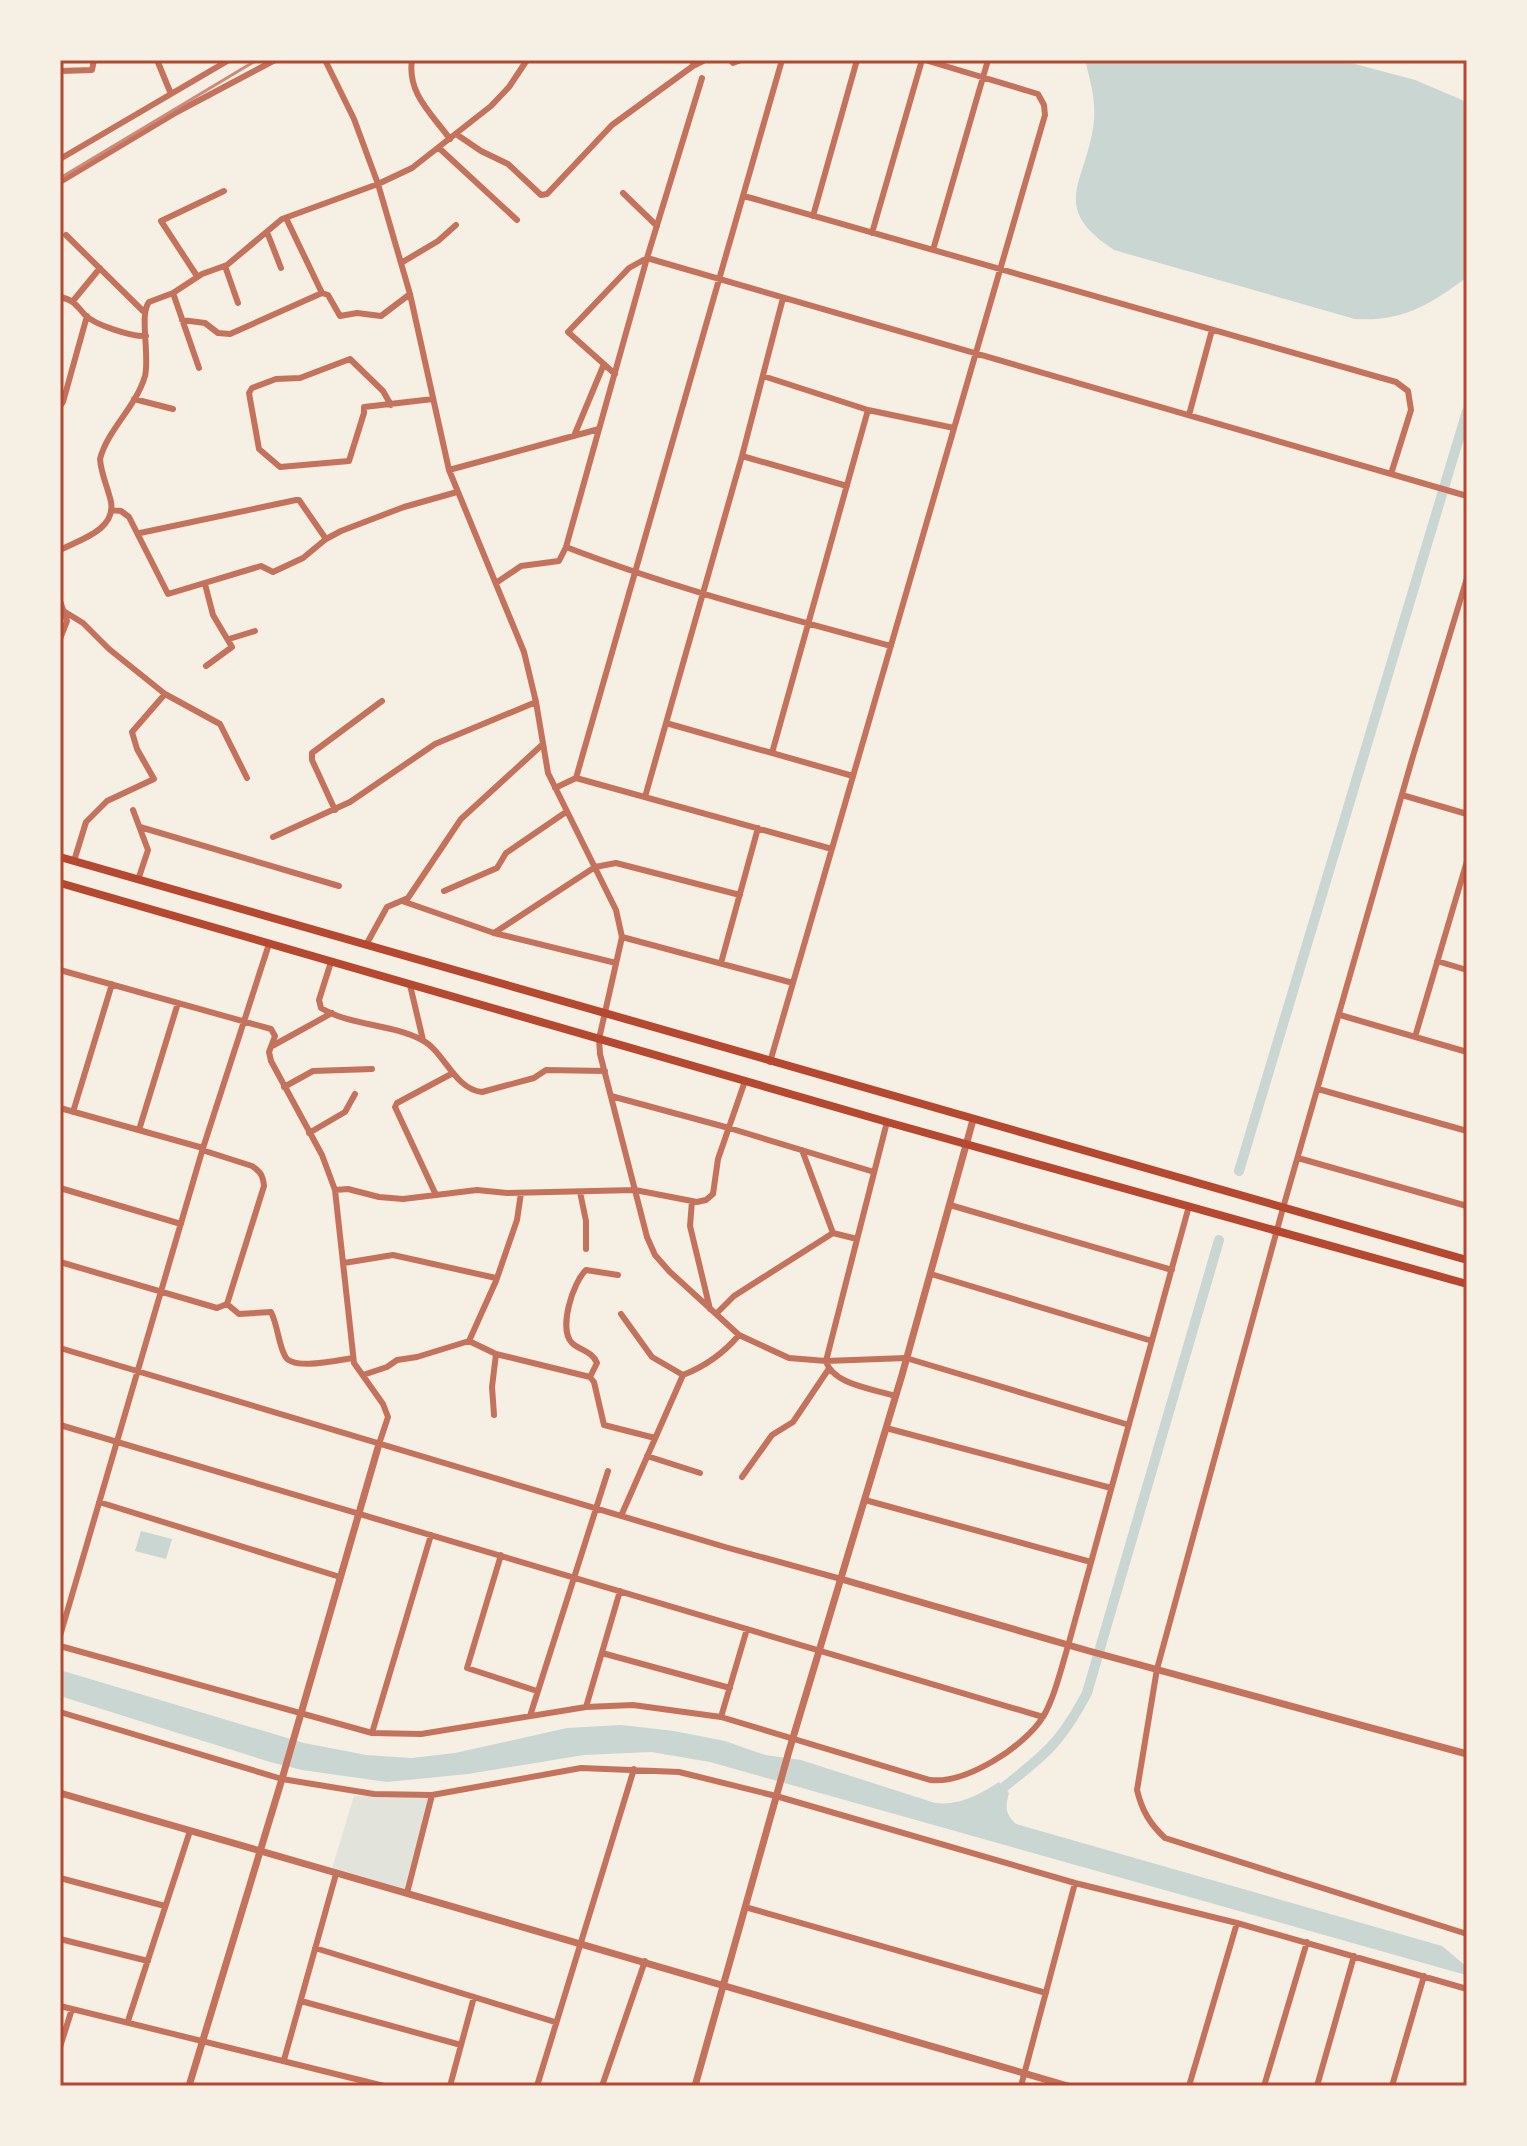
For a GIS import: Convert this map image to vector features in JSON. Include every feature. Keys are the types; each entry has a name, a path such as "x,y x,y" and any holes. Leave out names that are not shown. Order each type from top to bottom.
{"main road":[{"path":"60,857 1467,1260"},
{"path":"60,883 887,1122 1467,1284"}],"street":[{"path":"60,71 92,70 94,60"},
{"path":"157,60 171,94"},
{"path":"60,159 229,60"},
{"path":"60,182 177,112 275,60"},
{"path":"325,60 354,119 378,184 410,294 449,470 524,652 548,773 616,910 622,937 599,1039 647,1237 655,1255 739,1335 789,1358 826,1361 906,1358 1129,1425"},
{"path":"412,60 413,88 453,137 514,169 541,195 547,194 612,125 693,63 705,60"},
{"path":"143,311 152,300 173,293 197,276 225,266 286,218 412,168 453,137 509,87 527,60"},
{"path":"730,60 733,63 741,60"},
{"path":"576,778 782,60"},
{"path":"813,216 857,60"},
{"path":"770,1062 1045,115 1038,94 924,60 872,233"},
{"path":"933,250 988,60"},
{"path":"496,583 521,566 559,561 566,547 647,258 702,78"},
{"path":"439,148 517,220"},
{"path":"197,276 161,221 224,191"},
{"path":"623,193 657,226"},
{"path":"744,196 1396,382 1408,391 1411,410 1391,474"},
{"path":"286,218 322,293"},
{"path":"401,263 438,241 456,225"},
{"path":"267,232 281,268"},
{"path":"60,550 107,523 111,510 100,457 134,399 146,368 143,311 66,235"},
{"path":"615,374 568,332 629,268 647,258 1467,496"},
{"path":"225,266 238,303"},
{"path":"73,301 100,268"},
{"path":"173,293 199,368"},
{"path":"182,320 205,323 218,333 230,334 322,293 328,295 340,316 357,313 375,317 381,316 410,294"},
{"path":"60,297 73,301 87,316 134,336 146,336"},
{"path":"645,797 742,456 783,298"},
{"path":"60,406 87,316"},
{"path":"1189,415 1212,330"},
{"path":"391,405 383,391 350,359 300,378 264,383 252,388 249,393 259,449 280,467 349,461 364,407 391,405 433,399"},
{"path":"574,436 604,364"},
{"path":"763,376 868,410 954,428"},
{"path":"134,399 173,409"},
{"path":"772,753 868,410"},
{"path":"449,470 599,429"},
{"path":"742,456 847,486"},
{"path":"111,510 126,513 140,533 168,594 261,566 273,572 303,558 326,539 404,507 457,492"},
{"path":"140,533 299,500 326,539"},
{"path":"566,547 635,574 702,595 891,646"},
{"path":"1467,580 1283,1208 1157,1669 1137,1790 1141,1808 1165,1838 1467,1934"},
{"path":"205,584 213,615 232,647 206,666"},
{"path":"60,601 67,621 60,639"},
{"path":"65,612 83,623 109,649 165,694 220,724 247,778"},
{"path":"229,639 255,631"},
{"path":"74,861 86,822 107,801 154,779 137,749 132,732 165,694"},
{"path":"335,810 312,760 312,753 382,701"},
{"path":"273,837 335,810 435,744 536,702"},
{"path":"666,723 853,776"},
{"path":"366,946 387,907 408,898 461,819 543,744"},
{"path":"555,788 576,778 832,849"},
{"path":"1402,795 1467,814"},
{"path":"133,810 148,850 138,880"},
{"path":"444,891 497,868 506,853 566,812"},
{"path":"140,827 339,886"},
{"path":"721,963 758,828"},
{"path":"1415,1037 1467,861"},
{"path":"494,933 595,867 616,863 740,895"},
{"path":"1458,891 1467,894"},
{"path":"402,901 494,933 616,963"},
{"path":"622,937 793,983"},
{"path":"60,1636 202,1149 269,944"},
{"path":"1437,961 1467,970"},
{"path":"331,962 319,1000 321,1008 423,1040"},
{"path":"60,970 243,1022 267,1026 275,1036 269,1056 322,1155 335,1190 355,1369 363,1375 386,1410 386,1426 189,2086"},
{"path":"73,1112 112,984"},
{"path":"410,985 423,1040 470,1089 482,1092 534,1078 546,1070 605,1071"},
{"path":"139,1130 178,1003"},
{"path":"274,1045 332,1013"},
{"path":"1340,1015 1467,1052"},
{"path":"284,1087 313,1071 372,1069"},
{"path":"436,1195 395,1107 397,1103 453,1073"},
{"path":"335,1190 348,1189 390,1198 477,1190 521,1193 635,1190 692,1201 706,1200 713,1194 718,1159 745,1081"},
{"path":"1318,1089 1467,1131"},
{"path":"309,1133 345,1112 355,1094"},
{"path":"611,1096 874,1172"},
{"path":"60,1108 252,1166 259,1170 264,1186 227,1304 217,1308 60,1262"},
{"path":"695,2086 973,1120"},
{"path":"887,1122 826,1361 828,1370 841,1379 895,1396"},
{"path":"802,1150 833,1233"},
{"path":"1298,1158 1467,1206"},
{"path":"60,1188 181,1224"},
{"path":"580,1192 586,1221 586,1249"},
{"path":"469,1341 517,1220 521,1193"},
{"path":"692,1201 690,1226 713,1312"},
{"path":"950,1205 1172,1270"},
{"path":"60,1646 372,1733 421,1734 586,1707 633,1705 721,1717 938,1781 966,1774 1008,1751 1029,1735 1043,1717 1068,1646 1189,1206"},
{"path":"713,1312 833,1233 857,1239"},
{"path":"344,1263 393,1255 496,1278"},
{"path":"590,1377 597,1363 595,1357 574,1344 567,1333 575,1283 586,1270 618,1275"},
{"path":"931,1274 1152,1341"},
{"path":"227,1304 234,1313 271,1312 285,1358 292,1363 353,1358"},
{"path":"621,1314 652,1357 683,1375"},
{"path":"621,1516 683,1375 725,1351 739,1335"},
{"path":"363,1375 397,1360 469,1341 496,1354 590,1377 594,1382 604,1425 655,1438"},
{"path":"60,1348 1068,1646 1467,1754"},
{"path":"494,1415 492,1387 496,1354"},
{"path":"742,1477 772,1435 793,1422 828,1370"},
{"path":"60,1425 1043,1717"},
{"path":"886,1428 1111,1488"},
{"path":"647,1456 700,1473"},
{"path":"530,1716 608,1471"},
{"path":"865,1500 1091,1562"},
{"path":"99,1502 340,1577"},
{"path":"372,1733 431,1535"},
{"path":"501,1555 467,1668 537,1691"},
{"path":"586,1707 620,1591"},
{"path":"721,1717 747,1629"},
{"path":"602,1653 730,1688"},
{"path":"60,1712 283,1774 361,1792 432,1795 581,1768 679,1772 776,1796 1075,1883 1307,1942 1467,1989"},
{"path":"537,2086 634,1769"},
{"path":"60,1793 1068,2086"},
{"path":"407,1893 432,1795"},
{"path":"128,2021 190,1831"},
{"path":"284,2060 336,1874"},
{"path":"60,1878 165,1906"},
{"path":"1021,2086 1075,1883"},
{"path":"745,1907 1046,1993"},
{"path":"1189,2086 1237,1923"},
{"path":"60,1939 148,1961"},
{"path":"1264,2086 1307,1942"},
{"path":"315,1948 555,2022"},
{"path":"1317,2086 1354,1956"},
{"path":"602,2086 645,1961"},
{"path":"1392,2086 1424,1976"},
{"path":"450,2086 474,1997"},
{"path":"301,2001 461,2045"},
{"path":"60,2006 384,2086"},
{"path":"60,2047 72,2009"}],"shaded area":[{"path":"1085,60 1340,60 1415,80 1467,102 1467,277 1415,310 1387,318 1355,319 1114,250 1094,235 1082,221 1077,208 1076,195 1094,119 1093,94"},
{"path":"141,1531 172,1539 166,1559 135,1551"},
{"path":"60,1670 304,1743 366,1755 412,1758 455,1753 567,1728 621,1725 725,1741 765,1755 801,1760 935,1803 952,1803 968,1798 999,1782 1009,1793 1007,1810 1016,1824 1442,1946 1467,1967 1466,1975 710,1762 651,1752 584,1755 468,1774 387,1782 302,1770 60,1696"},
{"path":"432,1795 407,1893 332,1868 354,1796"}],"waterway":[{"path":"1239,1171 1467,411"},
{"path":"1004,1787 1052,1746 1087,1693 1219,1240"}],"railway":[{"path":"60,178 257,60"}]}
